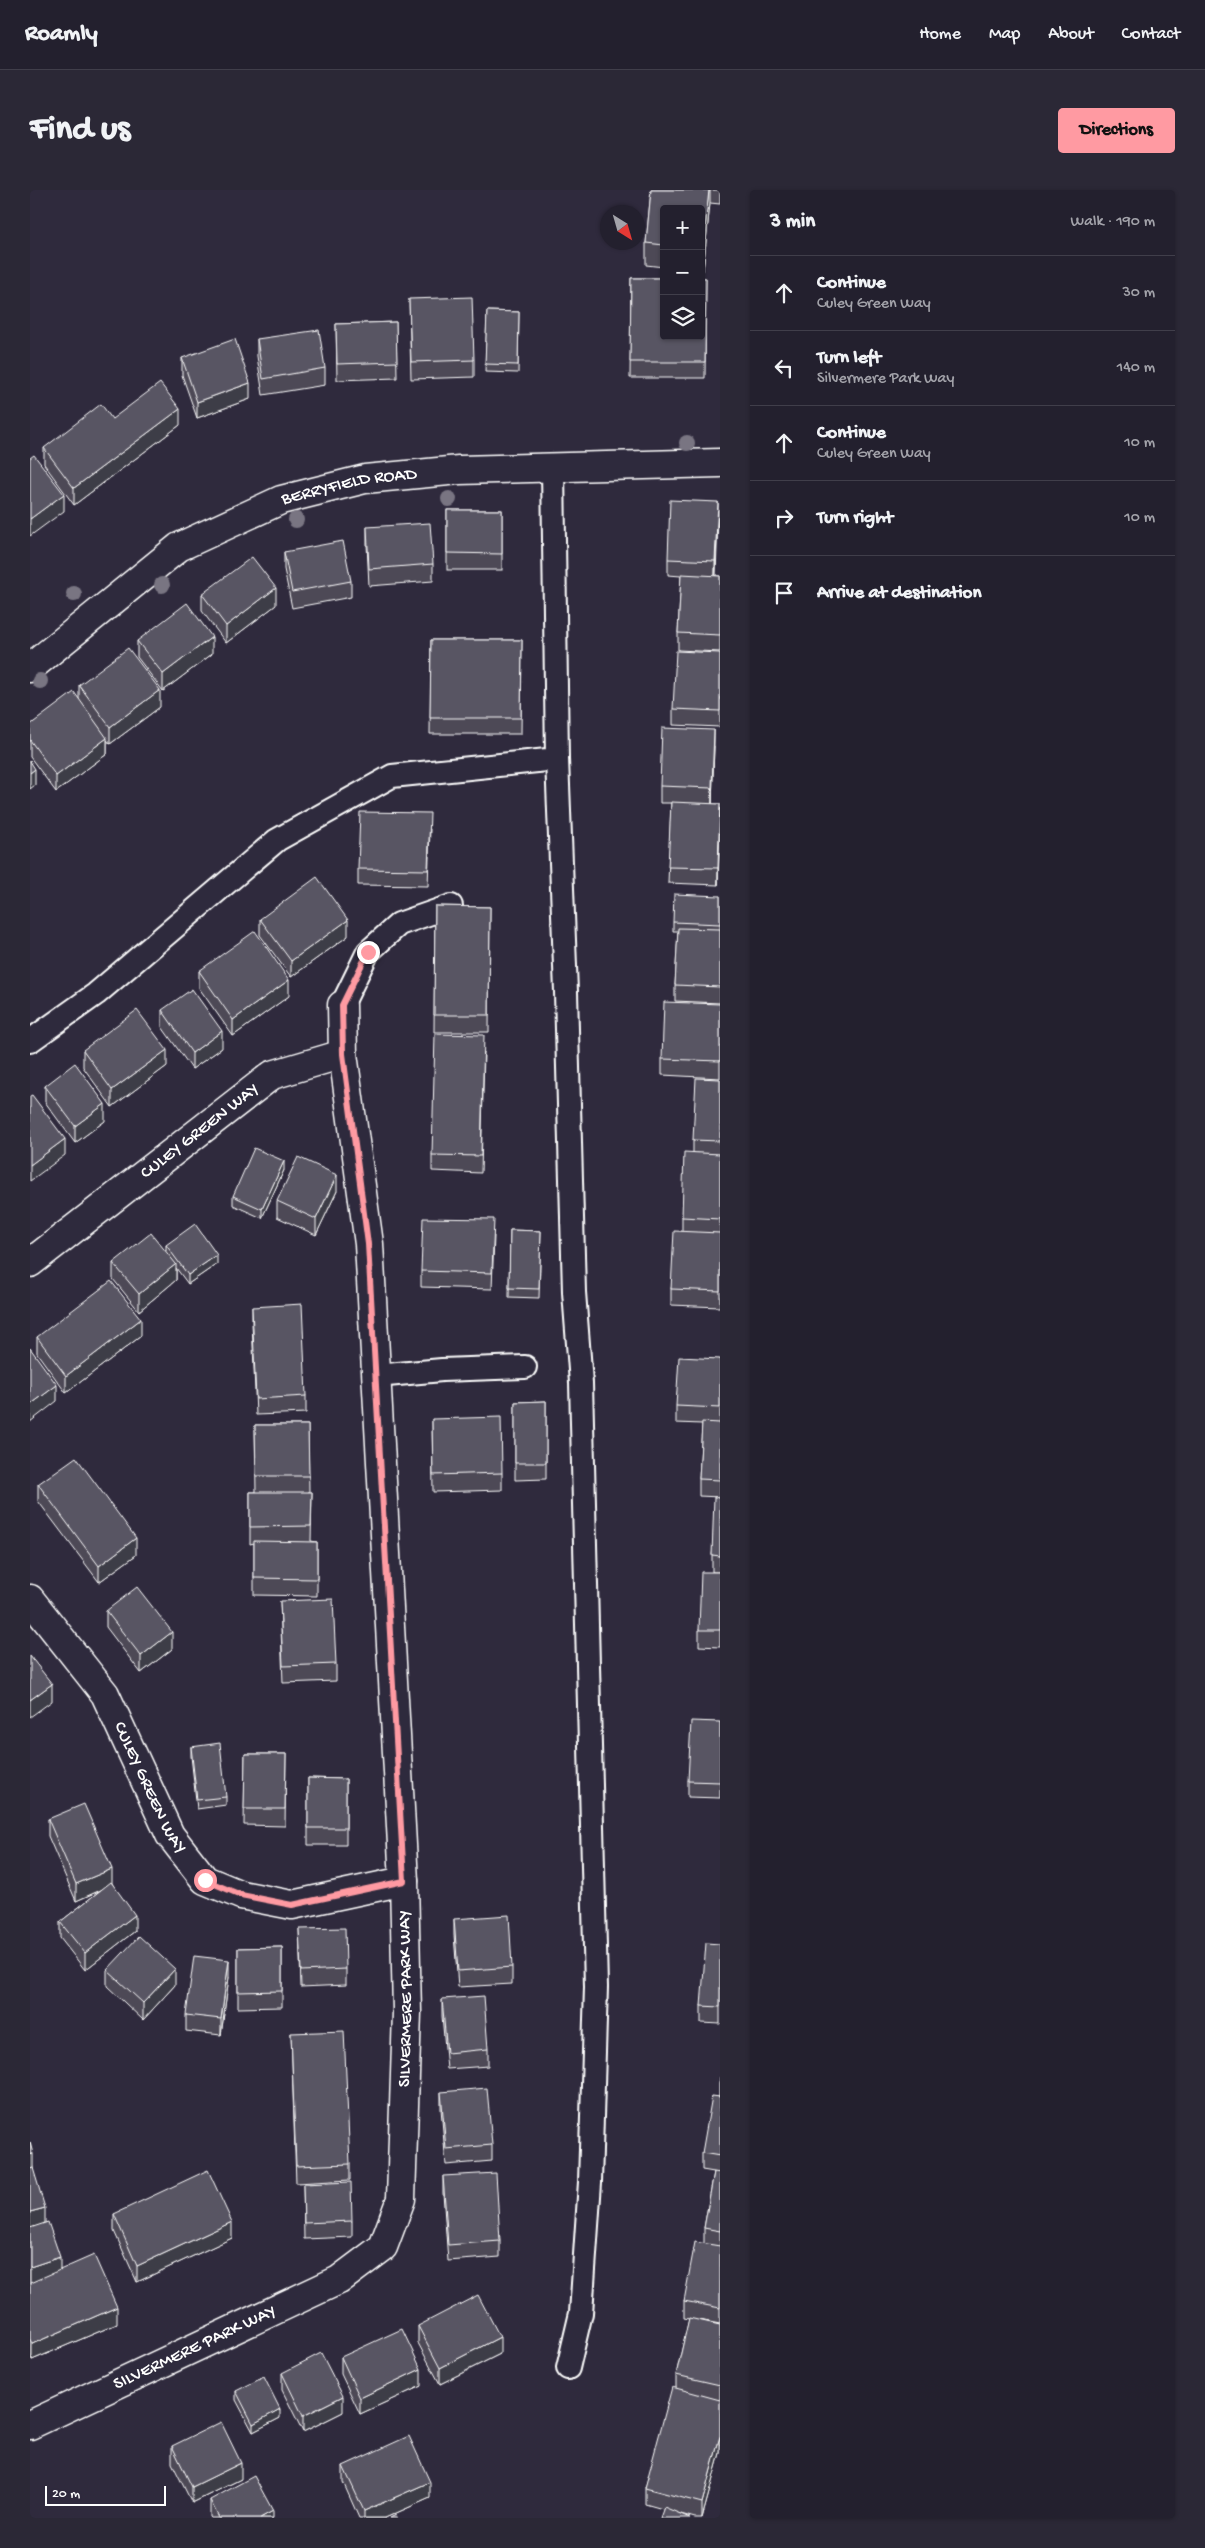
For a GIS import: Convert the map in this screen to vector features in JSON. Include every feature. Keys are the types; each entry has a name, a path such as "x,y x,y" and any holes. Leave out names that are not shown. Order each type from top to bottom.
{"street":[{"name":"BERRYFIELD ROAD","path":"30,668 179,547 280,500 365,479 460,470 720,463"},
{"path":"342,1005 343,1054"},
{"name":"CULEY GREEN WAY","path":"30,1264 272,1076 343,1054"},
{"name":"SILVERMERE PARK WAY","path":"30,2425 339,2280 383,2247 401,2199 408,2012 404,1881 368,1244 343,1054"},
{"name":"CULEY GREEN WAY","path":"31,1603 105,1694 170,1835 205,1880 241,1895 292,1905 404,1881"}],"lane":[{"path":"553,467 557,759 566,992 574,1292 581,1383 596,1987 586,2248 580,2314 568,2368"},
{"path":"30,1041 96,994 277,840 392,776 557,759"},
{"path":"342,1005 368,952 399,924 451,906"},
{"path":"376,1376 442,1370 525,1367"}],"building":[{"path":"651,190 709,190 705,229 705,205 660,205 660,245 646,243"},
{"path":"631,278 660,278 660,340 705,340 706,278 705,362 630,362"},
{"path":"472,297 474,360 411,362 409,299"},
{"path":"487,311 519,312 518,365 485,364"},
{"path":"396,322 397,362 337,364 336,324"},
{"path":"319,330 325,368 263,379 257,339"},
{"path":"235,339 250,383 197,402 182,358"},
{"path":"160,383 180,409 74,488 44,448 101,404 112,419"},
{"path":"34,455 64,494 30,519 30,458"},
{"path":"670,500 718,502 715,561 668,559"},
{"path":"447,510 502,510 502,554 447,553"},
{"path":"430,523 433,564 369,569 367,527"},
{"path":"343,541 351,581 292,592 284,552"},
{"path":"252,557 276,588 226,626 202,594"},
{"path":"681,574 720,576 720,635 678,633"},
{"path":"187,603 212,637 163,674 137,641"},
{"path":"431,640 522,640 521,718 430,718"},
{"path":"128,648 160,690 110,727 79,685"},
{"path":"676,651 720,653 720,711 673,709"},
{"path":"74,692 107,738 56,776 30,740 30,725"},
{"path":"662,728 714,730 712,788 660,786"},
{"path":"30,761 35,769 30,773"},
{"path":"671,802 720,804 718,868 668,867"},
{"path":"360,812 430,813 428,870 358,869"},
{"path":"317,877 348,920 291,961 260,919"},
{"path":"674,894 720,896 720,924 673,922"},
{"path":"435,906 490,907 489,1015 434,1015"},
{"path":"678,928 720,929 720,987 675,985"},
{"path":"255,931 289,980 233,1020 199,971"},
{"path":"192,989 222,1031 192,1053 162,1010"},
{"path":"664,1002 720,1004 720,1061 662,1059"},
{"path":"137,1010 167,1050 112,1090 83,1050"},
{"path":"435,1034 484,1035 481,1156 432,1155"},
{"path":"75,1063 105,1104 75,1126 45,1086"},
{"path":"696,1078 720,1079 720,1141 693,1140"},
{"path":"32,1095 65,1139 30,1165 30,1096"},
{"path":"254,1148 284,1161 262,1209 233,1196"},
{"path":"684,1152 720,1154 720,1219 682,1217"},
{"path":"298,1157 337,1175 316,1219 277,1201"},
{"path":"423,1218 494,1219 492,1273 421,1271"},
{"path":"195,1224 217,1255 188,1275 166,1245"},
{"path":"510,1230 541,1231 539,1289 509,1288"},
{"path":"674,1231 720,1233 720,1291 671,1289"},
{"path":"151,1233 176,1264 139,1294 113,1263"},
{"path":"111,1281 141,1319 66,1376 37,1337"},
{"path":"302,1304 306,1396 256,1399 252,1307"},
{"path":"30,1348 57,1385 30,1405"},
{"path":"679,1357 720,1359 720,1408 676,1406"},
{"path":"546,1401 546,1463 515,1463 515,1402"},
{"path":"501,1417 502,1473 433,1475 432,1419"},
{"path":"702,1422 720,1423 720,1480 699,1479"},
{"path":"255,1425 308,1425 309,1476 256,1476"},
{"path":"76,1457 136,1538 99,1566 38,1484"},
{"path":"250,1492 312,1492 311,1526 250,1527"},
{"path":"714,1497 720,1497 720,1556 712,1555"},
{"path":"254,1541 317,1542 317,1579 254,1578"},
{"path":"701,1572 720,1572 720,1630 699,1630"},
{"path":"137,1587 172,1632 141,1656 106,1611"},
{"path":"333,1599 336,1664 283,1666 280,1601"},
{"path":"30,1656 52,1684 30,1700"},
{"path":"691,1721 720,1722 720,1782 688,1781"},
{"path":"220,1743 226,1797 197,1800 191,1747"},
{"path":"245,1754 286,1754 285,1809 244,1809"},
{"path":"308,1778 346,1779 346,1828 308,1828"},
{"path":"84,1804 112,1869 76,1884 48,1819"},
{"path":"111,1882 135,1915 85,1953 60,1922"},
{"path":"509,1915 512,1967 458,1971 454,1919"},
{"path":"345,1928 346,1969 301,1971 299,1929"},
{"path":"139,1936 175,1969 143,2003 107,1970"},
{"path":"706,1943 720,1944 720,2007 701,2006"},
{"path":"282,1947 282,1991 238,1992 238,1948"},
{"path":"194,1956 229,1960 221,2019 186,2015"},
{"path":"484,1996 488,2049 447,2053 442,1999"},
{"path":"344,2031 350,2164 296,2166 291,2033"},
{"path":"487,2088 492,2145 446,2149 441,2092"},
{"path":"712,2096 720,2097 720,2156 702,2153"},
{"path":"30,2142 33,2154 30,2155"},
{"path":"33,2168 45,2208 30,2212 30,2169"},
{"path":"208,2170 232,2222 137,2266 114,2214"},
{"path":"714,2172 720,2173 720,2231 704,2228"},
{"path":"496,2173 500,2241 448,2245 443,2176"},
{"path":"351,2182 352,2221 304,2223 303,2184"},
{"path":"48,2222 60,2257 30,2267 30,2228"},
{"path":"695,2242 720,2246 720,2308 684,2301"},
{"path":"94,2255 117,2307 32,2344 30,2339 30,2283"},
{"path":"478,2295 500,2337 440,2368 418,2326"},
{"path":"689,2318 720,2325 720,2385 676,2375"},
{"path":"402,2329 421,2369 360,2398 341,2357"},
{"path":"321,2353 343,2396 303,2416 282,2373"},
{"path":"264,2377 280,2409 253,2424 236,2391"},
{"path":"672,2387 720,2400 720,2436 702,2503 645,2488"},
{"path":"221,2422 241,2463 192,2487 172,2446"},
{"path":"409,2436 430,2482 364,2511 343,2466"},
{"path":"254,2476 273,2511 260,2518 219,2518 210,2500"},
{"path":"664,2507 690,2518 660,2518"}],"route":[{"path":"205,1880 241,1895 292,1905 404,1881 368,1244 343,1054 342,1005 368,952"}]}
